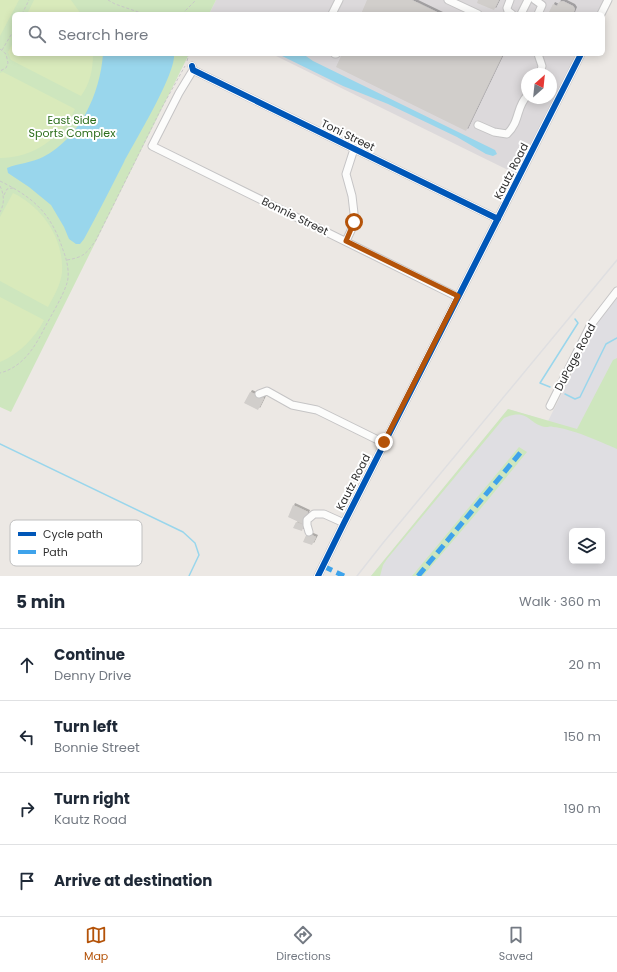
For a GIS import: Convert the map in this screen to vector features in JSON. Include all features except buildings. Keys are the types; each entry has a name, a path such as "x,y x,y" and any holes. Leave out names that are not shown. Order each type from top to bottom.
{"street":[{"path":"333,12 339,0"},
{"path":"448,0 474,12"},
{"path":"509,12 507,8 510,0"},
{"path":"522,12 528,0"},
{"path":"535,0 542,5 539,12"},
{"path":"602,12 606,1"},
{"path":"539,56 542,68"},
{"name":"Kautz Road","path":"318,576 384,442 580,56"},
{"name":"Toni Street","path":"152,146 193,68 498,219"},
{"path":"478,125 494,132 507,134 513,129 518,118 521,104"},
{"name":"Bonnie Street","path":"152,146 458,296"},
{"path":"346,241 354,222 352,196 346,174 354,149"},
{"name":"DuPage Road","path":"550,406 590,326 617,291"},
{"path":"259,394 267,391 292,404 316,410 384,442"},
{"path":"309,532 307,520 314,514 324,514 344,523"}],"path":[{"path":"23,12 29,0"},
{"path":"108,0 123,8 137,12"},
{"path":"184,12 196,0"},
{"path":"0,71 6,68 8,63 6,54 1,50 12,33"},
{"path":"66,260 82,257 96,240 161,109 183,72 188,56"},
{"path":"0,181 14,188 30,199 50,219 58,233 66,260 68,276 67,283 31,353 15,367 0,374"},
{"path":"0,186 4,196"},
{"path":"0,212 7,189 14,188"}],"shaded area":[{"path":"216,0 605,0 599,12 210,12"},
{"path":"276,56 577,56 557,96 557,68 521,68 521,104 553,104 518,175"},
{"path":"617,297 617,576 371,576 508,409 548,421 596,325"}],"green space":[{"name":"East Side Sports Complex","path":"0,0 216,0 210,12 12,12 12,56 188,56 11,412 0,407"},
{"path":"0,0 19,0 12,12 0,36"},
{"path":"34,0 71,0 80,12 28,12"},
{"path":"12,45 12,56 93,56 87,86 81,96 11,60 8,52"},
{"path":"3,72 75,109 62,129 45,144 24,154 0,158 0,73"},
{"path":"13,193 24,199 42,215 55,236 59,247 62,259 62,272 57,290 48,307 0,281 0,217"},
{"path":"0,297 44,320 26,345 14,355 0,362"},
{"path":"617,358 617,449 568,430 540,426 523,415 518,414 504,418 387,559 383,565 380,576 371,576 508,409 577,429 613,360"},
{"path":"519,447 527,452 487,501 423,576 412,576"}],"water":[{"path":"103,56 174,56 169,76 154,108 84,239 80,244 76,244 69,239 51,205 29,187 8,173 7,168 43,157 68,139 86,113 98,84"},
{"path":"282,56 306,56 313,61 495,150 497,154 493,156 486,154 457,137 388,104 343,86"}],"waterway":[{"path":"550,387 540,383 578,323 575,319"},
{"path":"565,394 575,399 580,397 606,344 617,338"},
{"path":"0,444 183,532 195,543 199,555 189,576"}],"railway":[{"path":"357,576 617,260"}],"marked path":[{"path":"418,576 521,452"},
{"path":"323,566 344,576"}],"cycle path":[{"path":"318,576 580,56"},
{"path":"192,66 193,70 498,219"}],"route":[{"path":"354,222 346,241 458,296 384,442"}]}
